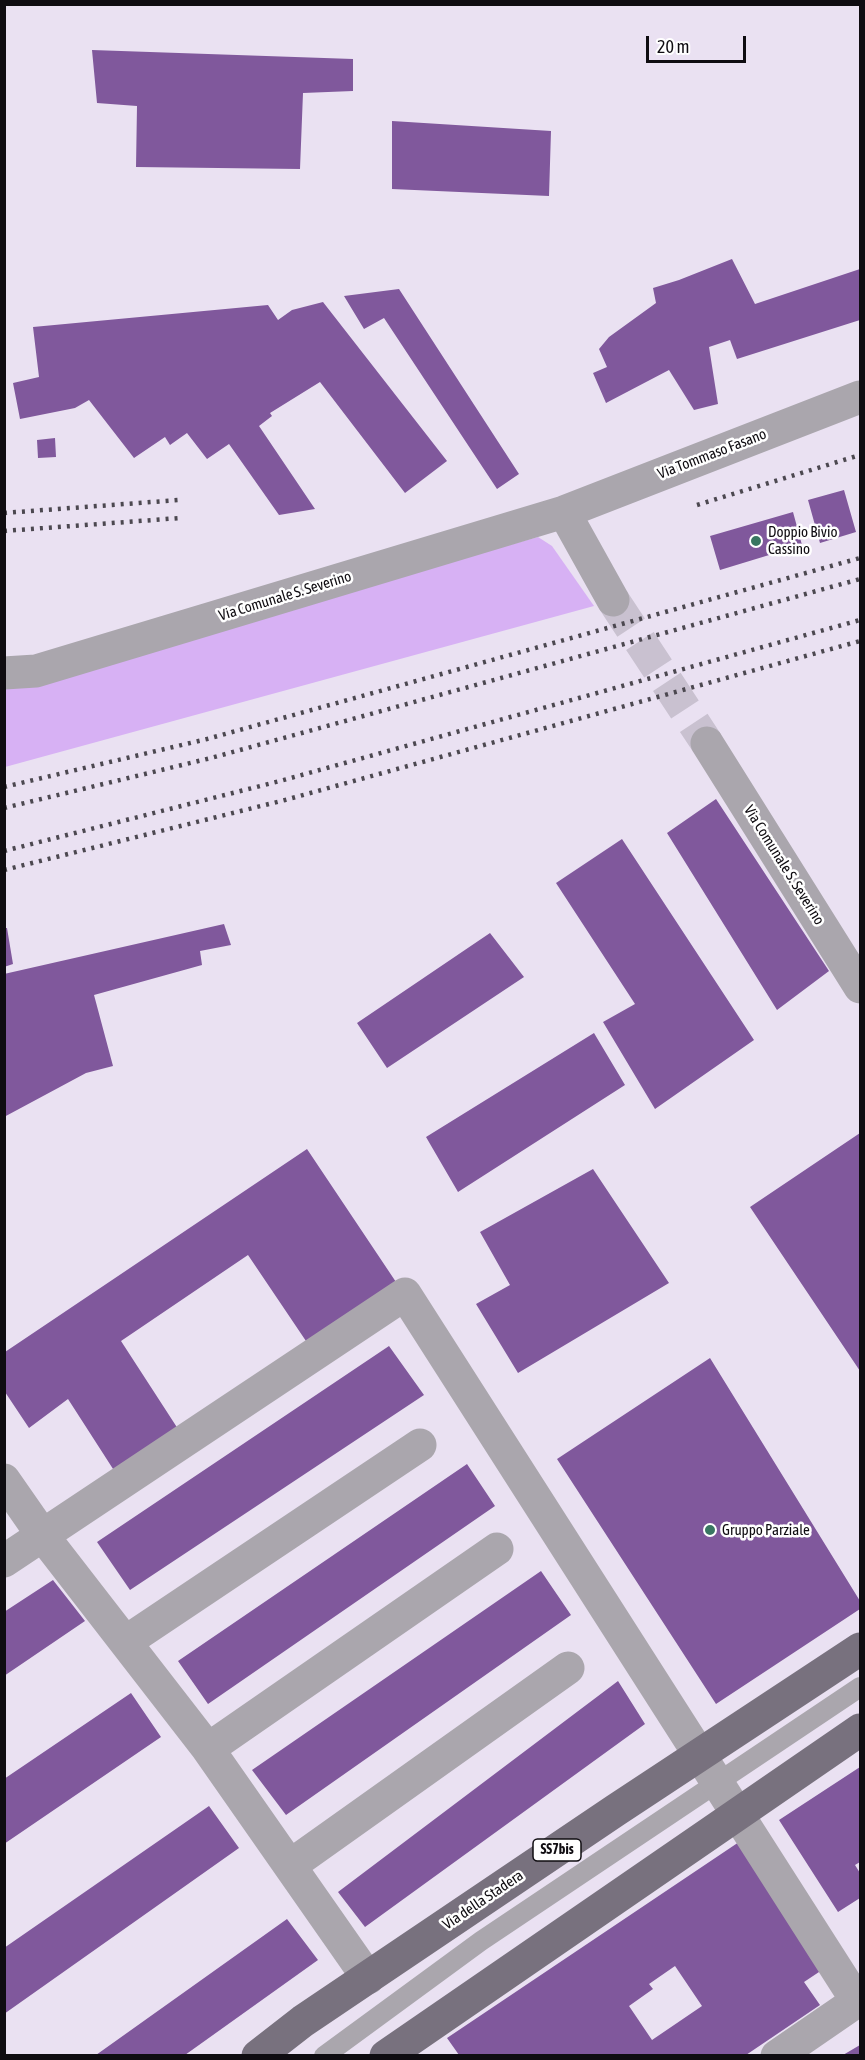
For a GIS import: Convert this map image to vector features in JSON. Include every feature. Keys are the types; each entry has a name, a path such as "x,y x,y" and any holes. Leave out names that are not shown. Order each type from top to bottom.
{"main road":[{"name":"Via della Stadera","path":"258,2055 700,1754 861,1649"},
{"path":"387,2055 861,1730"}],"street":[{"name":"Via Tommaso Fasano","path":"564,512 861,397"},
{"path":"564,512 613,600"},
{"name":"Via Comunale S. Severino","path":"4,673 36,671 564,512"},
{"name":"Via Comunale S. Severino","path":"707,743 861,987"},
{"path":"4,1561 405,1294 859,2000 777,2055"},
{"path":"127,1641 420,1445"},
{"path":"4,1480 43,1536 127,1641 208,1749 368,1978"},
{"path":"208,1749 497,1549"},
{"path":"291,1865 568,1668"}],"lane":[{"path":"324,2055 481,1941 861,1687"}],"shaded area":[{"path":"538,537 552,546 594,606 5,767 5,684"}],"building":[{"path":"92,50 353,59 353,91 303,93 300,169 136,167 137,106 97,103"},
{"path":"392,121 551,131 549,196 392,189"},
{"path":"732,259 755,304 860,269 860,320 737,359 730,340 709,347 718,404 694,410 669,370 606,403 593,373 607,367 599,349 609,337 656,303 653,288"},
{"path":"399,289 519,474 497,489 384,318 364,329 344,296"},
{"path":"323,302 447,461 405,493 320,382 270,413 272,416 259,426 315,509 279,515 229,444 207,459 187,433 170,445 165,437 134,458 89,400 75,408 20,419 13,383 39,377 33,327 268,305 278,320 292,310"},
{"path":"55,438 56,457 38,458 37,440"},
{"path":"844,490 856,532 820,543 808,500"},
{"name":"Doppio Bivio Cassino","path":"793,512 802,545 720,570 710,536"},
{"path":"716,799 829,971 777,1010 667,833"},
{"path":"622,839 754,1040 655,1109 603,1022 635,1004 556,883"},
{"path":"224,924 231,945 200,951 202,965 94,995 113,1066 86,1073 4,1117 4,974"},
{"path":"4,928 7,928 13,964 4,967"},
{"path":"490,933 524,977 387,1068 357,1023"},
{"path":"594,1033 625,1085 458,1192 426,1137"},
{"path":"860,1133 860,1371 750,1207"},
{"path":"307,1149 398,1285 308,1344 248,1255 121,1341 180,1432 115,1472 68,1399 29,1428 5,1392 5,1352"},
{"path":"593,1169 669,1283 518,1373 476,1304 510,1285 480,1232"},
{"path":"389,1346 424,1395 130,1590 97,1542"},
{"name":"Gruppo Parziale","path":"710,1358 860,1601 860,1609 716,1704 557,1459"},
{"path":"467,1464 495,1506 208,1704 178,1661"},
{"path":"541,1571 571,1615 286,1815 252,1770"},
{"path":"53,1580 85,1621 4,1676 4,1612"},
{"path":"618,1681 645,1724 365,1927 338,1892"},
{"path":"131,1693 161,1737 4,1844 4,1779"},
{"path":"860,1767 860,1862 855,1865 860,1873 860,1898 838,1912 779,1820"},
{"path":"209,1806 239,1848 4,2014 4,1948"},
{"path":"739,1842 825,1968 804,1982 820,2005 746,2055 459,2055 447,2038","holes":["675,1966 702,2006 652,2040 629,2006 653,1989 649,1984"]},
{"path":"287,1919 318,1960 185,2055 96,2055"},
{"path":"860,2045 860,2055 843,2055"}],"tunnel":[{"path":"613,600 707,743"}],"railway":[{"path":"697,505 860,455"},
{"path":"4,513 179,500"},
{"path":"4,531 180,518"},
{"path":"4,787 207,739 860,558"},
{"path":"4,808 211,758 860,579"},
{"path":"4,851 280,781 860,620"},
{"path":"4,870 285,800 860,641"}],"place":[{"name":"Doppio Bivio Cassino","path":"756,541"},
{"name":"Gruppo Parziale","path":"710,1530"}]}
